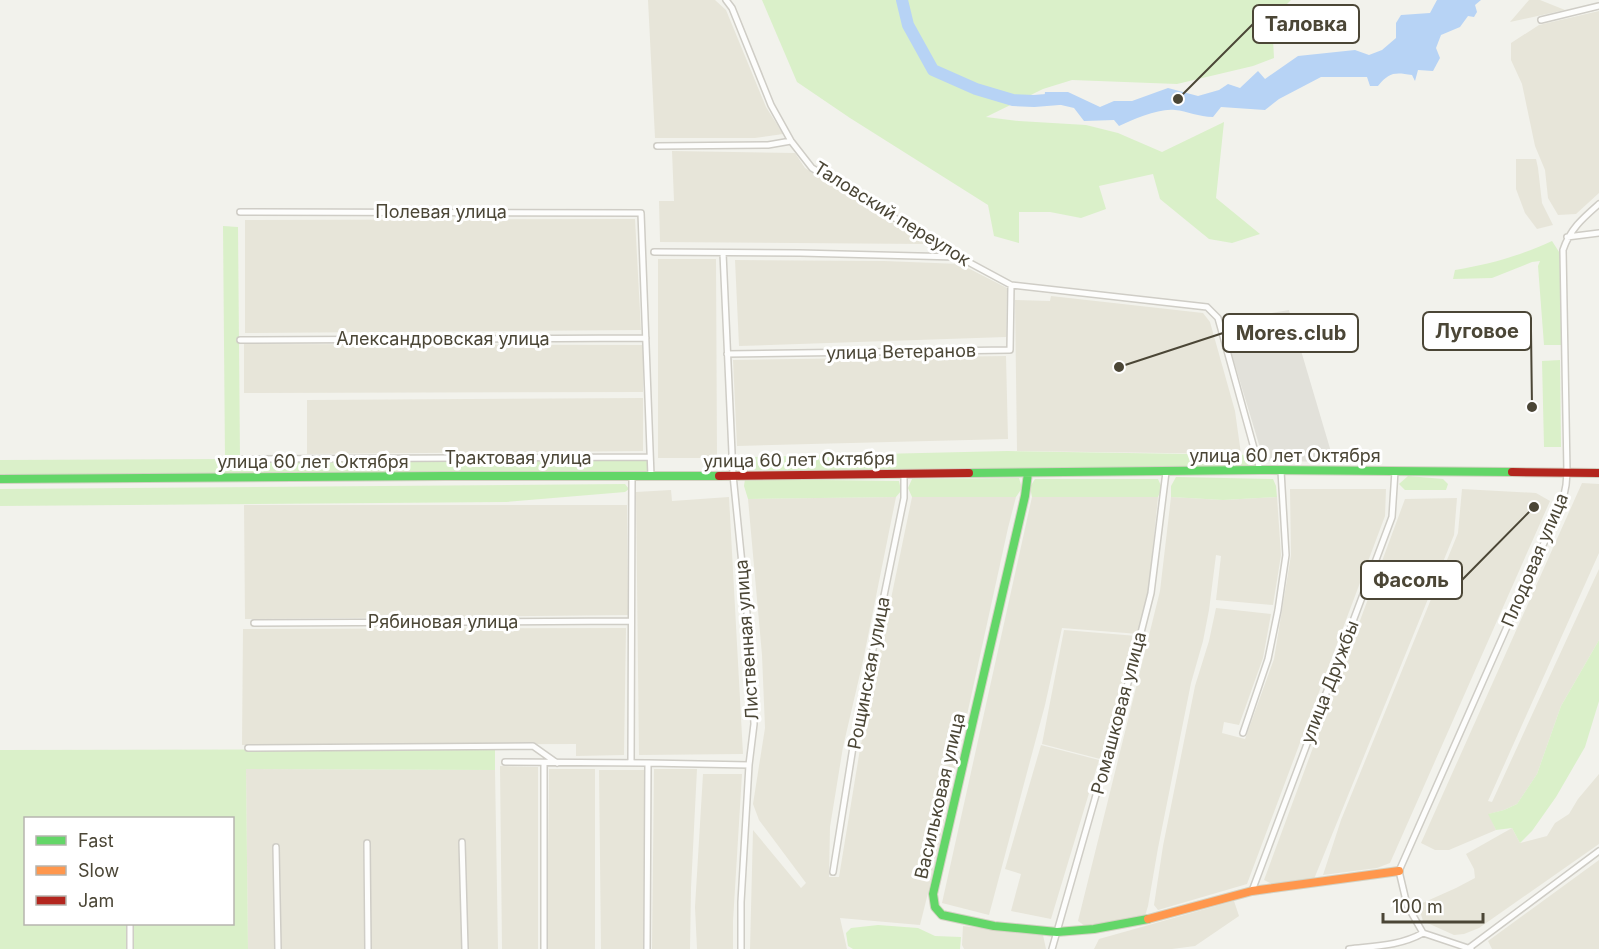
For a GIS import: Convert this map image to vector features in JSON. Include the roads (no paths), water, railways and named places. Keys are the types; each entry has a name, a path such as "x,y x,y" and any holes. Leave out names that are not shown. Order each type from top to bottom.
{"street":[{"name":"Таловский переулок","path":"726,0 732,8 771,105 791,141 812,168 959,257 1011,285"},
{"path":"1540,20 1599,6"},
{"path":"657,146 768,145 791,141"},
{"path":"1567,237 1599,204"},
{"name":"Полевая улица","path":"240,212 641,213 646,338"},
{"path":"1567,237 1599,233"},
{"name":"Плодовая улица","path":"1399,871 1563,500 1567,472 1563,250 1567,237"},
{"path":"654,252 959,257"},
{"name":"Лиственная улица","path":"723,254 733,475 751,653 754,724 749,765 741,902 741,949"},
{"path":"1011,285 1207,307 1218,318 1260,470"},
{"name":"улица Ветеранов","path":"727,354 1010,350 1011,285"},
{"path":"646,338 651,476"},
{"name":"Александровская улица","path":"240,340 646,338"},
{"name":"Трактовая улица","path":"241,459 651,457"},
{"name":"улица 60 лет Октября","path":"0,479 632,477 1260,470 1599,473"},
{"path":"1243,733 1268,659 1286,555 1281,471"},
{"name":"улица Дружбы","path":"1252,891 1392,517 1395,471"},
{"name":"Ромашковая улица","path":"1052,949 1130,676 1151,593 1166,472"},
{"name":"Васильковая улица","path":"1028,473 1025,496 933,894 935,907 942,915 994,926 1057,932 1094,929 1153,918 1252,891 1399,871"},
{"name":"Рощинская улица","path":"834,872 853,747 904,498 904,474"},
{"path":"631,763 632,477"},
{"name":"Рябиновая улица","path":"254,623 631,621"},
{"path":"248,748 533,746 557,763"},
{"path":"505,762 749,765"},
{"path":"544,763 544,949"},
{"path":"647,949 648,763"},
{"path":"462,842 465,949"},
{"path":"367,843 368,949"},
{"path":"276,847 278,949"},
{"path":"1399,871 1407,904 1423,933 1470,948 1599,851"},
{"path":"130,925 130,949"},
{"path":"1348,949 1397,944 1423,933"}],"water":[{"path":"1437,0 1481,0 1475,5 1477,12 1474,17 1468,16 1460,27 1441,35 1436,48 1440,58 1433,71 1418,70 1415,81 1412,75 1401,73 1389,76 1378,86 1370,86 1367,77 1321,77 1279,99 1265,110 1221,107 1213,117 1169,110 1147,115 1119,126 1114,120 1084,121 1074,108 1044,101 1045,92 1068,92 1100,107 1114,101 1132,101 1168,88 1198,96 1219,90 1228,84 1240,88 1258,71 1265,79 1298,56 1355,50 1369,55 1382,50 1396,38 1396,23 1401,15 1430,13"}],"waterway":[{"path":"902,0 908,25 933,70 976,89 1013,100 1059,99"}],"place":[{"name":"Таловка","path":"1178,99"},
{"name":"Mores.club","path":"1119,367"},
{"name":"Луговое","path":"1532,407"},
{"name":"Фасоль","path":"1534,507"}]}
